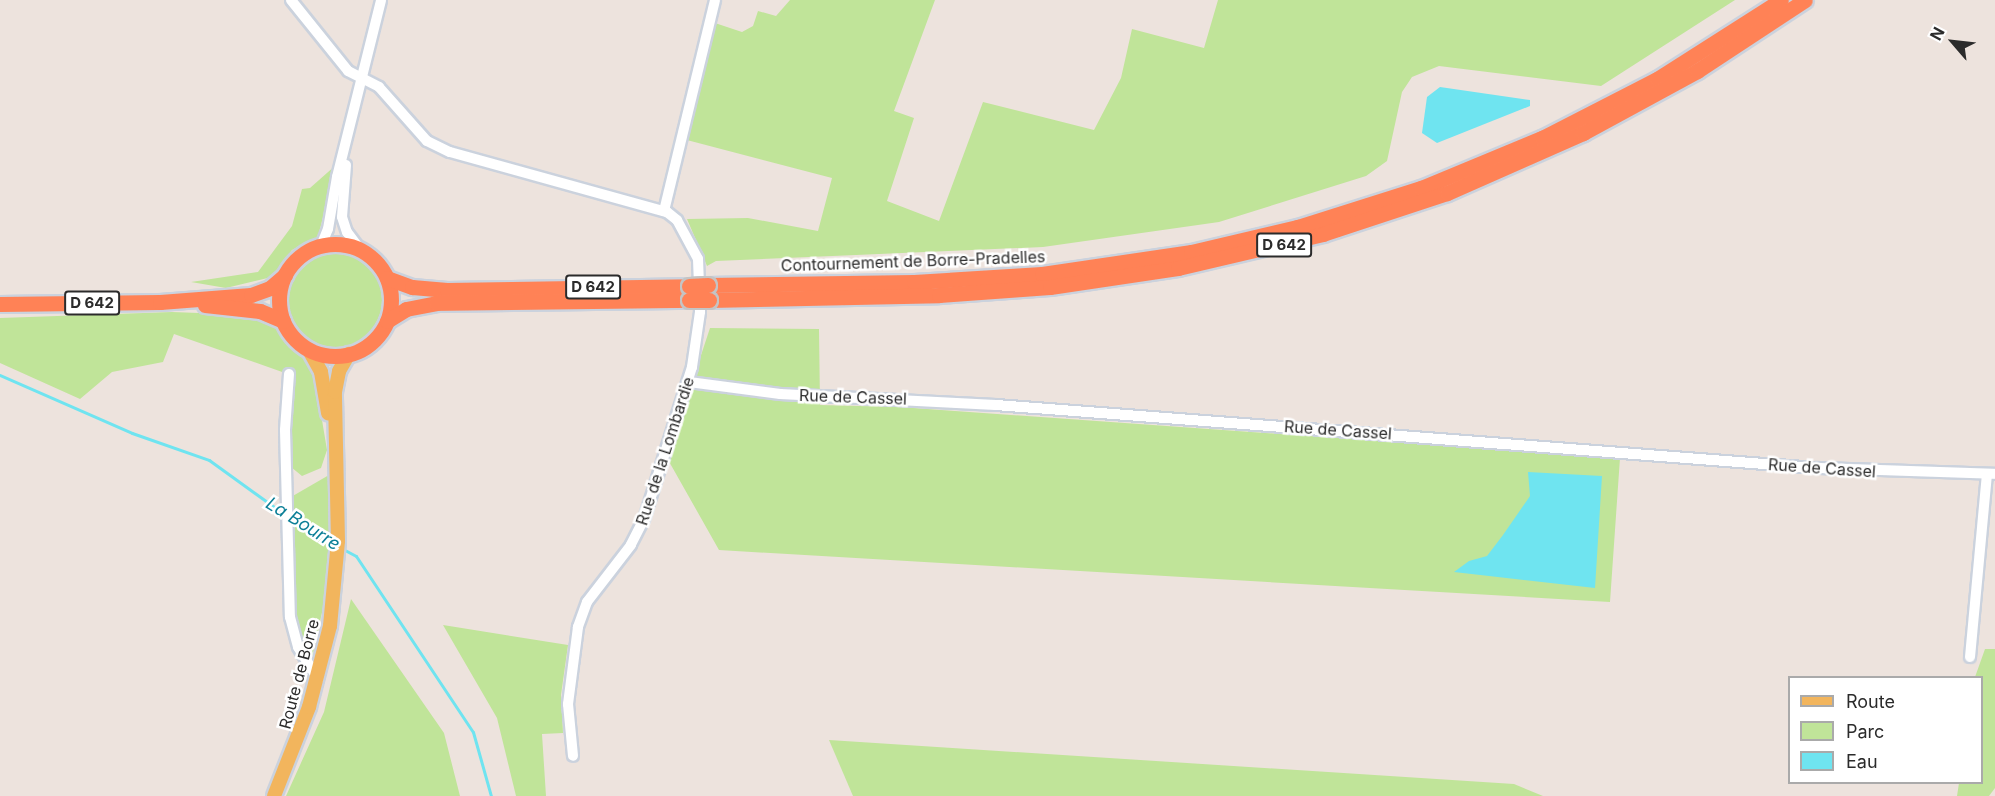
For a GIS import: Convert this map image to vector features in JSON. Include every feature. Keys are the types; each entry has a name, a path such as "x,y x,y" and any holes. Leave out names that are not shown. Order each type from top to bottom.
{"highway":[{"name":"Contournement de Borre-Pradelles","path":"708,293 1042,274 1181,254 1298,227 1430,184 1558,130 1674,69 1781,0"},
{"name":"D 642","path":"387,279 412,287 447,291 939,295 1050,287 1196,265 1323,234 1447,193 1583,133 1697,71 1805,0"},
{"path":"339,244 360,249 374,259 387,279 391,300 387,321 370,344 349,354 331,356 309,350 292,335 283,321 279,295 285,275 302,255 321,246 339,244"},
{"name":"D 642","path":"0,304 160,302 255,294 285,275"},
{"name":"D 642","path":"387,321 406,309 430,303 689,293"},
{"name":"D 642","path":"160,302 237,308 283,321"}],"main road":[{"path":"309,350 321,372 334,447"},
{"path":"334,447 336,386 349,354"},
{"name":"Route de Borre","path":"274,796 318,679 332,615 338,556 334,447"}],"street":[{"path":"291,0 348,71 379,87 417,133 437,147 664,211 715,0"},
{"path":"321,246 328,229 381,0"},
{"path":"349,136 342,217 347,232 360,249"},
{"name":"Rue de la Lombardie","path":"573,756 568,698 579,620 591,596 640,529 670,426 689,382 698,328 701,269 677,220 664,211"},
{"path":"289,374 286,524 291,626 300,652 318,679"},
{"name":"Rue de Cassel","path":"689,382 780,394 986,404 1817,468 1991,475 1970,657"}],"green space":[{"path":"790,0 935,0 894,111 914,118 887,201 939,221 983,102 1094,130 1121,78 1132,29 1204,48 1218,0 1735,0 1601,86 1439,66 1412,77 1402,92 1387,161 1366,176 1219,222 1043,247 716,261 707,266 687,219 748,218 818,231 832,178 683,139 712,22 742,32 753,26 758,11 776,16"},
{"path":"336,165 318,237 292,250 272,277 226,288 191,282 258,272 292,226 302,189 310,188"},
{"path":"334,252 352,256 368,266 378,282 382,300 378,318 368,334 352,344 334,348 316,344 300,334 290,318 286,300 290,282 300,266 316,256"},
{"path":"172,312 226,314 274,323 312,360 327,450 321,468 302,476 291,467 291,417 285,373 174,334 163,362 112,372 80,399 0,363 0,318"},
{"path":"710,328 819,329 820,405 899,407 1620,458 1610,602 719,550 667,458"},
{"path":"329,475 333,562 312,658 295,619 291,497"},
{"path":"351,599 444,733 460,796 286,796 324,712"},
{"path":"443,625 568,645 561,695 563,733 542,734 546,796 516,796 497,718"},
{"path":"1985,649 1995,649 1995,788 1989,796 1957,796 1959,784 1983,784 1983,676 1975,676"},
{"path":"829,740 1514,784 1543,796 853,796"}],"water":[{"path":"1440,87 1530,100 1530,106 1437,143 1422,133 1427,97"},
{"path":"1528,472 1602,476 1595,588 1454,572 1469,561 1487,556 1503,535 1530,496"}],"waterway":[{"name":"La Bourre","path":"0,375 132,433 209,460 284,514"},
{"name":"La Bourre","path":"289,518 333,543"},
{"name":"La Bourre","path":"341,548 356,556 473,732 491,796"}]}
